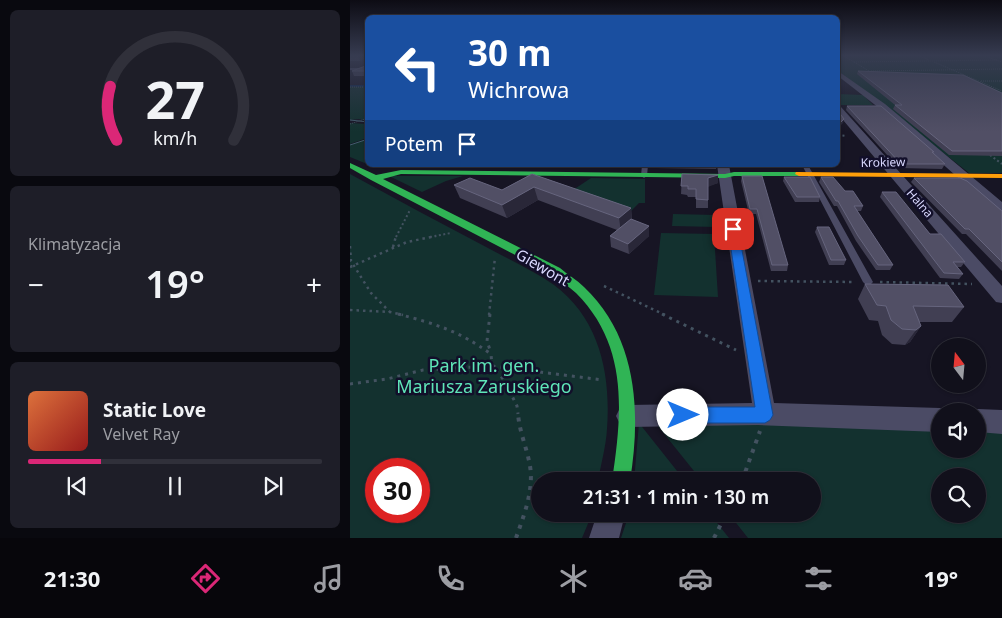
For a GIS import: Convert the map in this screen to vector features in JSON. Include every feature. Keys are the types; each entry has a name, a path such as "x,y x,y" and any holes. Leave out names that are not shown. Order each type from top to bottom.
{"street":[{"path":"849,81 882,106 1002,209"},
{"path":"864,106 882,106"},
{"name":"Halna","path":"840,107 1002,297"},
{"name":"Giewont","path":"350,165 556,271 594,304 605,321 616,345 625,383 628,416 622,472"},
{"name":"Krokiew","path":"374,178 396,173 460,169 724,170 734,174 808,170 898,176 1002,176"},
{"path":"724,170 753,354 765,415"},
{"path":"628,416 765,415 931,420"},
{"path":"986,421 1002,422"},
{"path":"604,538 609,522"}],"lane":[{"path":"808,170 868,282"}],"path":[{"path":"979,81 1002,91"},
{"path":"350,87 365,87"},
{"path":"995,88 1002,88"},
{"path":"350,124 365,119"},
{"path":"987,153 1002,164"},
{"path":"393,247 397,234 413,206"},
{"path":"350,267 393,247 474,229"},
{"path":"350,246 351,261 371,293 390,312"},
{"path":"495,250 487,341 492,366 504,380 517,406 519,428 530,466 528,495 516,538"},
{"path":"595,282 737,350 753,354"},
{"path":"350,310 390,312 434,324 467,337 491,354"},
{"path":"350,384 387,379 423,370 492,366 625,383"},
{"path":"745,472 765,415"},
{"path":"714,538 722,522"}],"green space":[{"path":"851,81 1002,81 1002,173 969,173"},
{"path":"350,85 365,85 365,120 350,120"},
{"path":"840,94 863,95 873,105 840,105"},
{"path":"350,123 365,124 365,139 350,144"},
{"path":"365,140 365,163 350,157 350,145"},
{"name":"Park im. gen. Mariusza Zaruskiego","path":"350,174 530,270 554,285 570,299 582,314 592,331 599,349 607,388 606,442 600,472 531,472 531,522 589,522 582,538 350,538"},
{"path":"389,176 463,176 446,181 422,192"},
{"path":"591,178 645,179 645,203 639,203 630,212 570,192"},
{"path":"673,214 716,215 717,227 672,226"},
{"path":"661,233 714,234 718,297 654,295"},
{"path":"653,420 931,426 931,458 986,458 986,427 1002,428 1002,538 748,538 735,522 821,522 821,472 695,472"},
{"path":"639,423 678,472 635,472"},
{"path":"626,522 716,522 729,538 621,538"}],"building":[{"path":"871,81 976,81 1002,93 1002,151 952,151 895,105 902,105"},
{"path":"847,106 881,106 934,152 932,152 945,164 901,164"},
{"path":"840,114 844,119 840,123"},
{"path":"532,174 631,208 619,218 534,187 502,205 454,185 470,178 502,190"},
{"path":"682,174 718,175 708,178 708,200 696,199 696,189 688,189 688,186 681,186"},
{"path":"742,176 762,176 788,265 772,265 757,209 750,209"},
{"path":"784,177 810,177 820,197 797,197"},
{"path":"821,177 833,177 845,191 853,191 863,206 854,206 893,265 878,265"},
{"path":"914,178 960,178 967,181 1002,211 1002,262 969,229 965,229"},
{"path":"882,192 896,192 930,234 941,234 965,262 953,262 963,274 944,273"},
{"path":"631,219 649,226 628,244 610,236"},
{"path":"817,227 829,227 846,260 831,260"},
{"path":"865,284 948,285 964,307 913,306 921,326 916,330 902,329 891,320 886,306 877,305"}],"waterway":[{"path":"350,86 365,86"}],"tram line":[{"path":"350,120 365,122"},
{"path":"350,145 365,140"}],"traffic: fast":[{"path":"350,165 556,271 580,291 599,313 613,338 622,364 627,392 628,422 622,472"},
{"path":"374,178 401,172 725,176 734,174 799,174"}],"traffic: slow":[{"path":"799,174 1002,176"}],"route":[{"path":"683,415 765,415 760,396 733,229"}]}
